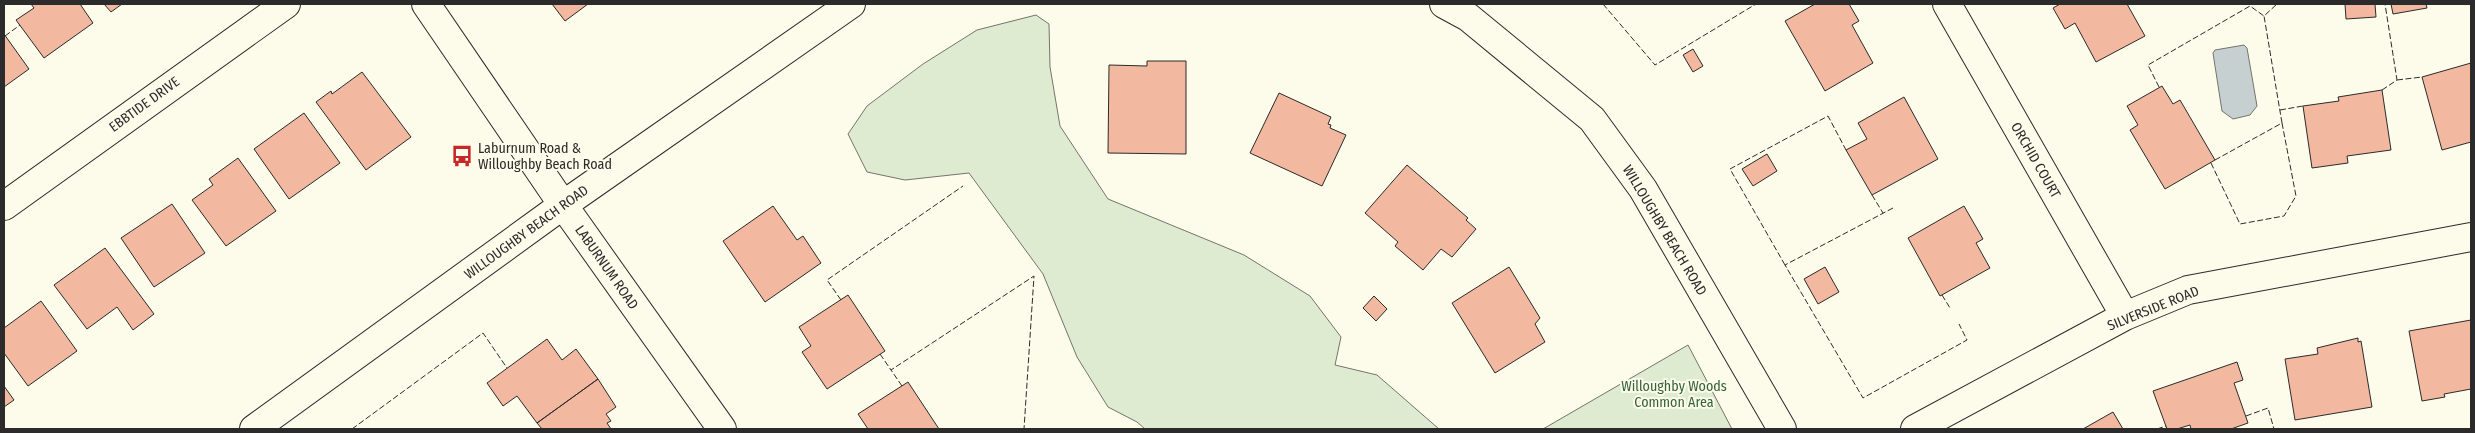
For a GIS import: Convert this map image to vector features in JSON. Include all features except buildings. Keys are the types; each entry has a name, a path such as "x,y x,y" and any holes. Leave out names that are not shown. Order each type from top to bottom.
{"street":[{"name":"EBBTIDE DRIVE","path":"4,206 286,4"},
{"name":"LABURNUM ROAD","path":"426,4 563,205 722,429"},
{"name":"WILLOUGHBY BEACH ROAD","path":"254,429 563,205 851,4"},
{"name":"WILLOUGHBY BEACH ROAD","path":"1444,4 1468,18 1592,119 1643,189 1782,429"},
{"name":"ORCHID COURT","path":"1947,4 2125,316"},
{"name":"SILVERSIDE ROAD","path":"1915,429 2125,316 2188,290 2471,237"}],"green space":[{"path":"1036,15 1049,24 1050,67 1060,126 1108,199 1244,255 1310,296 1341,337 1335,365 1377,375 1439,429 1145,429 1137,422 1108,407 1077,357 1043,274 969,173 905,180 867,172 848,134 867,106 923,64 977,30"},
{"name":"Willoughby Woods Common Area","path":"1688,345 1732,429 1543,429"}],"shaded area":[{"path":"2244,45 2247,48 2257,106 2250,115 2233,119 2222,111 2213,53 2215,50"}],"fence":[{"path":"1603,4 1655,65 1756,4"},
{"path":"2159,87 2148,65 2250,6 2264,16 2277,4"},
{"path":"2382,90 2397,80 2385,4"},
{"path":"2215,160 2282,123 2264,16"},
{"path":"5,36 20,25"},
{"path":"2397,80 2422,77"},
{"path":"2280,110 2303,106"},
{"path":"1785,265 1730,169 1828,116 1846,150"},
{"path":"2211,163 2240,224 2284,216 2296,196 2282,123"},
{"path":"841,300 827,280 963,186"},
{"path":"1872,195 1883,213"},
{"path":"1893,208 1785,265 1863,398 1967,340 1959,324"},
{"path":"902,386 891,370 1034,276 1024,429"},
{"path":"1942,295 1950,308"},
{"path":"352,429 483,333 507,368"},
{"path":"880,354 891,370"},
{"path":"2246,416 2268,408 2274,429"},
{"path":"2157,429 2166,426"}],"place":[{"name":"Laburnum Road & Willoughby Beach Road","path":"462,156"}]}
